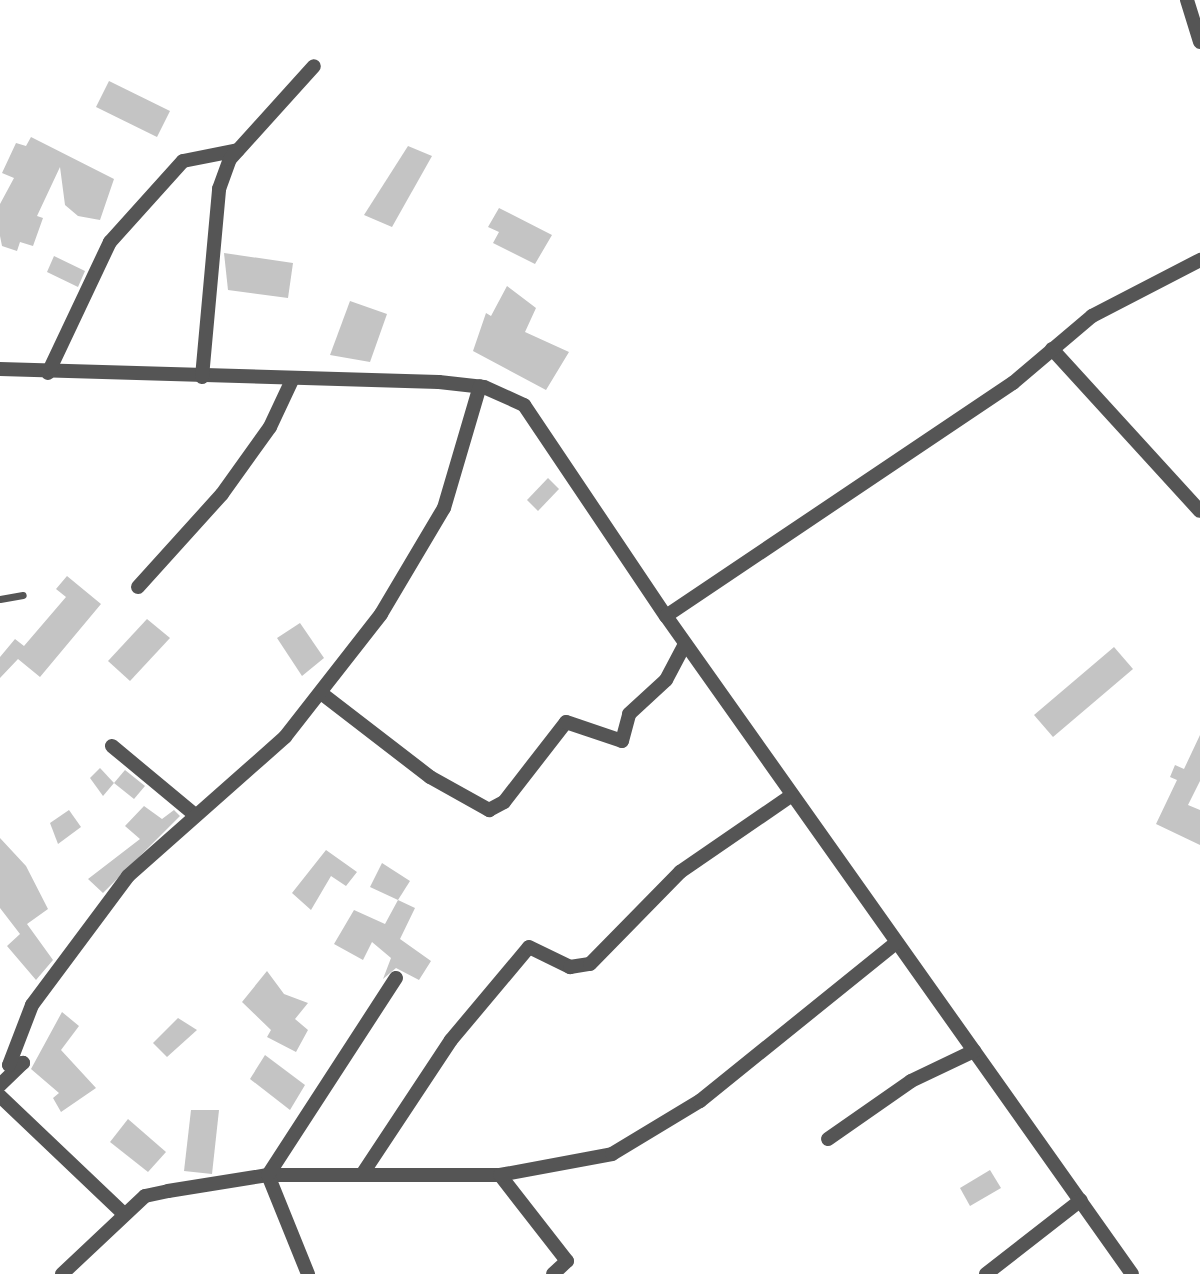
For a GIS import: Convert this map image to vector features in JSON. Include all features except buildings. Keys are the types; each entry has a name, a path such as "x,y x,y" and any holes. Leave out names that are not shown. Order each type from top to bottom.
{"street":[{"path":"1187,0 1200,42"},
{"path":"202,377 219,189 238,150 314,66"},
{"path":"48,373 110,242 183,161 238,150"},
{"path":"666,616 1052,349 1092,316 1200,260"},
{"path":"1052,349 1200,511"},
{"path":"0,369 480,386 524,405 685,644 1132,1274"},
{"path":"138,587 240,470 292,380"},
{"path":"0,1085 23,1063 9,1065 32,1005 128,876 194,814 258,764 321,693 423,551 460,465 480,386"},
{"path":"321,693 430,777 489,810 504,802 566,722 622,741 629,714 666,680 685,644"},
{"path":"112,746 194,814"},
{"path":"363,1173 451,1040 529,947 570,967 590,964 680,872 792,795"},
{"path":"62,1274 145,1196 268,1175 500,1175 582,1164 656,1130 896,943"},
{"path":"268,1175 396,978"},
{"path":"828,1139 911,1081 974,1051"},
{"path":"0,1096 124,1214"},
{"path":"268,1175 308,1274"},
{"path":"500,1175 567,1261 553,1274"},
{"path":"986,1274 1081,1200"}],"lane":[{"path":"0,599 23,595"}]}
